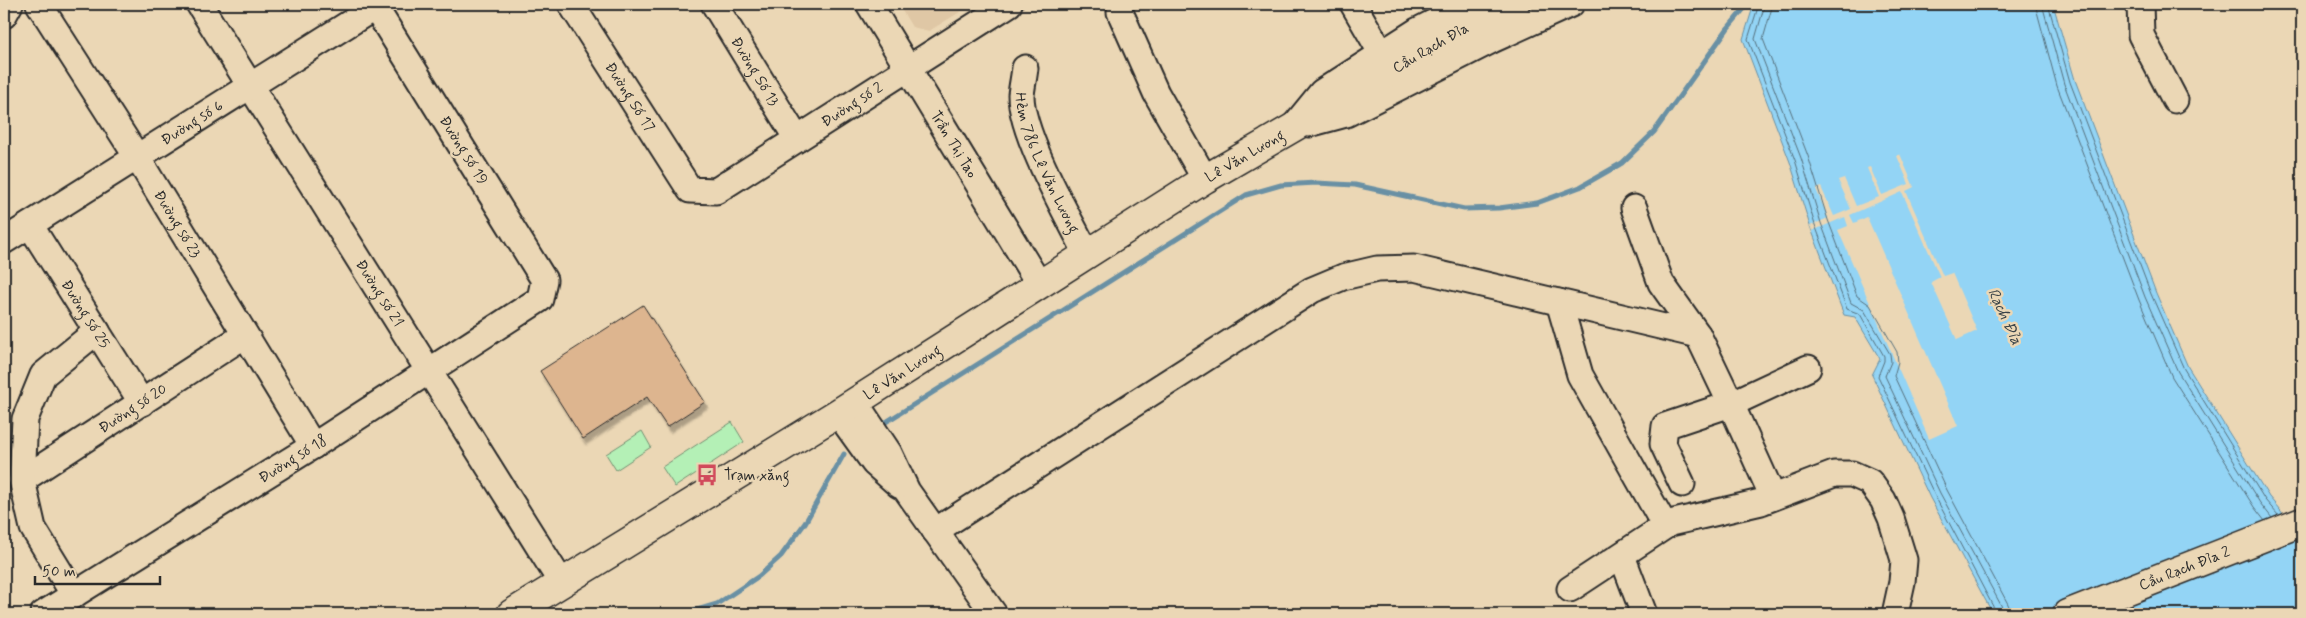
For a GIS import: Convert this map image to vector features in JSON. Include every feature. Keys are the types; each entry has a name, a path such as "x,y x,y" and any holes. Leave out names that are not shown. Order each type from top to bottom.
{"main road":[{"name":"Cầu Rạch Đỉa","path":"1346,95 1464,28 1515,4"},
{"name":"Lê Văn Lương","path":"511,614 846,407 1205,179 1346,95"},
{"name":"Cầu Rạch Đỉa 2","path":"2067,614 2302,522"}],"street":[{"path":"4,15 10,4"},
{"name":"Đường số 23","path":"39,4 136,157 313,446"},
{"name":"Đường số 21","path":"199,4 561,582"},
{"name":"Đường Số 17","path":"571,4 690,190"},
{"name":"Đường Số 13","path":"714,4 797,139"},
{"name":"Trần Thị Tao","path":"868,4 909,68 1039,284"},
{"name":"Đường số 2","path":"690,190 716,191 1010,4"},
{"path":"1353,4 1382,54"},
{"name":"Lê Văn Lương","path":"1292,128 1322,92 1417,32 1470,4"},
{"name":"Lê Văn Lương","path":"1292,128 1346,114 1500,37 1571,4"},
{"path":"2140,4 2141,35 2175,100"},
{"name":"Đường số 6","path":"4,241 376,5"},
{"name":"Đường số 19","path":"376,5 544,280 540,299"},
{"path":"1120,12 1156,93 1205,179"},
{"name":"Hẻm 786 Lê Văn Lương","path":"1025,68 1021,96 1032,136 1048,177 1087,254"},
{"path":"1634,208 1661,283 1698,336 1773,497"},
{"name":"Đường số 25","path":"30,224 142,403"},
{"path":"935,530 1312,290 1343,277 1377,269 1414,268 1698,336"},
{"name":"Đường số 18","path":"43,614 313,446 540,299"},
{"path":"1559,302 1580,375 1665,526"},
{"path":"74,596 33,528 22,480 25,419 43,375 97,331"},
{"name":"Đường số 20","path":"22,480 245,335"},
{"path":"1682,484 1663,444 1666,426 1731,404 1808,368"},
{"path":"846,407 881,458 935,530 988,612"},
{"path":"1570,589 1670,523 1687,521 1773,497 1834,474 1852,474 1870,482 1883,500 1904,560 1902,582 1895,614"},
{"path":"1622,556 1644,614"}],"shaded area":[{"path":"898,4 973,4 929,31 912,27"}],"green space":[{"path":"732,422 744,442 675,487 662,467"},
{"path":"642,431 651,447 616,470 606,454"}],"water":[{"name":"Rạch Đỉa","path":"1754,4 2053,4 2075,80 2156,293 2188,367 2269,497 2302,536 2302,614 1993,614 1930,498 1872,375 1880,359 1855,317 1844,315 1810,226 1790,162 1743,39"}],"pier":[{"path":"1900,154 1914,187 1906,191 1943,276 1952,273 1977,331 1957,340 1931,282 1940,277 1902,192 1850,215 1854,223 1867,217 1958,426 1929,439 1838,230 1848,226 1845,217 1812,231 1810,226 1828,218 1816,189 1821,187 1834,216 1851,209 1838,180 1844,178 1856,206 1879,197 1867,168 1870,167 1882,195 1909,184 1897,156"}],"building":[{"path":"643,305 705,402 667,427 647,397 583,439 540,371"}],"waterway":[{"path":"886,422 1246,195 1281,185 1316,183 1355,185 1464,209 1499,208 1537,203 1580,187 1622,163 1654,132 1728,28 1748,4"},
{"path":"684,614 717,604 759,576 781,556 805,523 844,454"}],"place":[{"name":"Trạm xăng","path":"707,475"}]}
